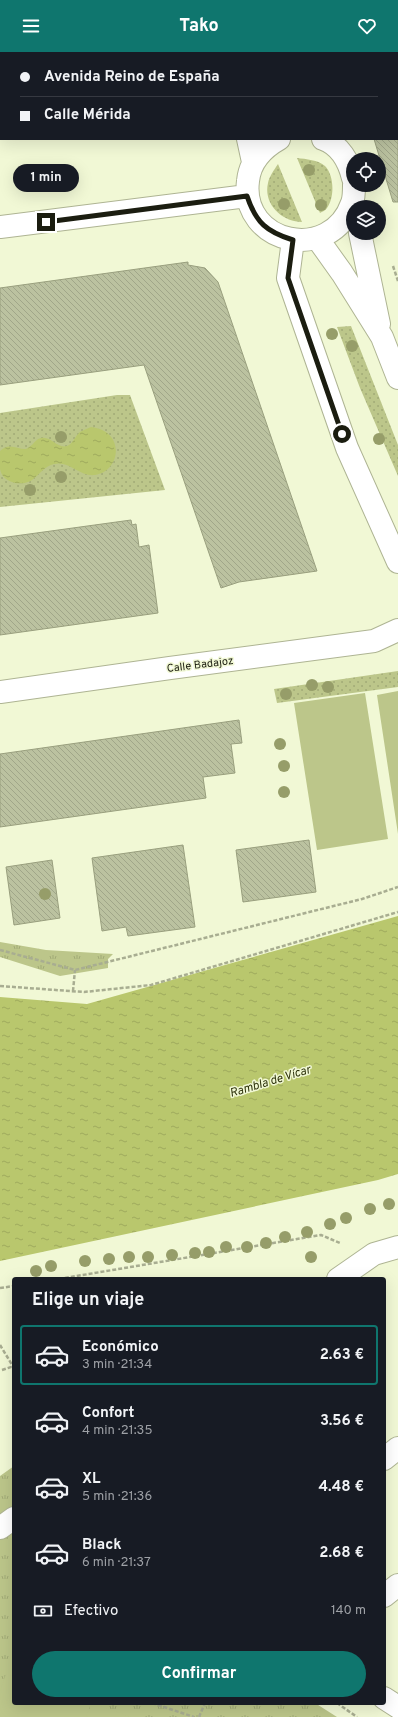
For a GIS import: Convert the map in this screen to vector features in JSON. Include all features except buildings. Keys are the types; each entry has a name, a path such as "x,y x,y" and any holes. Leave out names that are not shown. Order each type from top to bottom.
{"street":[{"path":"248,140 253,162"},
{"path":"277,140 268,145 253,162 249,172 247,196 252,209 262,225 276,235 293,240 317,238 334,230 344,219 353,198"},
{"path":"326,140 339,150 346,160"},
{"path":"0,228 247,196"},
{"path":"317,238 342,273 382,337"},
{"path":"293,240 288,278 347,448 398,562"},
{"path":"361,240 382,337 398,378"},
{"name":"Calle Badajoz","path":"0,692 374,641 398,630"},
{"path":"341,1277 374,1254 398,1247"},
{"path":"386,1457 398,1448"},
{"path":"0,1528 12,1519"},
{"path":"386,1594 398,1585"},
{"path":"386,1699 398,1707"}],"path":[{"path":"0,950 75,970 362,899 398,887"},
{"path":"0,986 84,992 151,985 398,912"},
{"path":"73,992 75,970"},
{"path":"71,1277 321,1235 340,1243"},
{"path":"0,1288 12,1286"},
{"path":"0,1345 12,1363"},
{"path":"2,1370 12,1367"},
{"path":"158,1705 194,1717"},
{"path":"199,1717 204,1705"},
{"path":"340,1705 357,1717"}],"green space":[{"path":"297,158 319,162 328,170 332,180 331,198 326,209 320,213"},
{"path":"278,164 302,222 288,219 281,215 271,205 268,198 267,191 269,181"},
{"path":"351,326 398,445 398,476 360,388 337,327"},
{"path":"117,395 130,395 165,490 0,507 0,413"},
{"path":"398,671 398,687 277,703 274,689"},
{"path":"398,691 398,834 377,695"},
{"path":"365,693 388,839 317,850 294,703"},
{"path":"0,942 46,950 113,954 108,959 108,968 60,976 0,957"},
{"path":"12,1467 12,1705 318,1705 337,1717 0,1717 0,1476"},
{"path":"6,1674 12,1676 12,1705 90,1705 86,1717 0,1717 0,1691"},
{"path":"91,1705 98,1705 131,1717 87,1717"}],"water":[{"path":"91,427 102,430 110,436 115,443 116,451 114,459 104,472 95,475 84,474 70,466 59,463 45,468 28,482 18,483 4,478 0,469 0,451 3,448 10,446 26,449 38,439 42,438 50,439 60,445 67,446 71,444 80,432"},
{"name":"Rambla de Vícar","path":"398,916 398,1174 378,1180 0,1261 0,997 87,1004"}],"route":[{"path":"46,222 247,196 252,209 262,225 276,235 293,240 288,278 342,434"}]}
